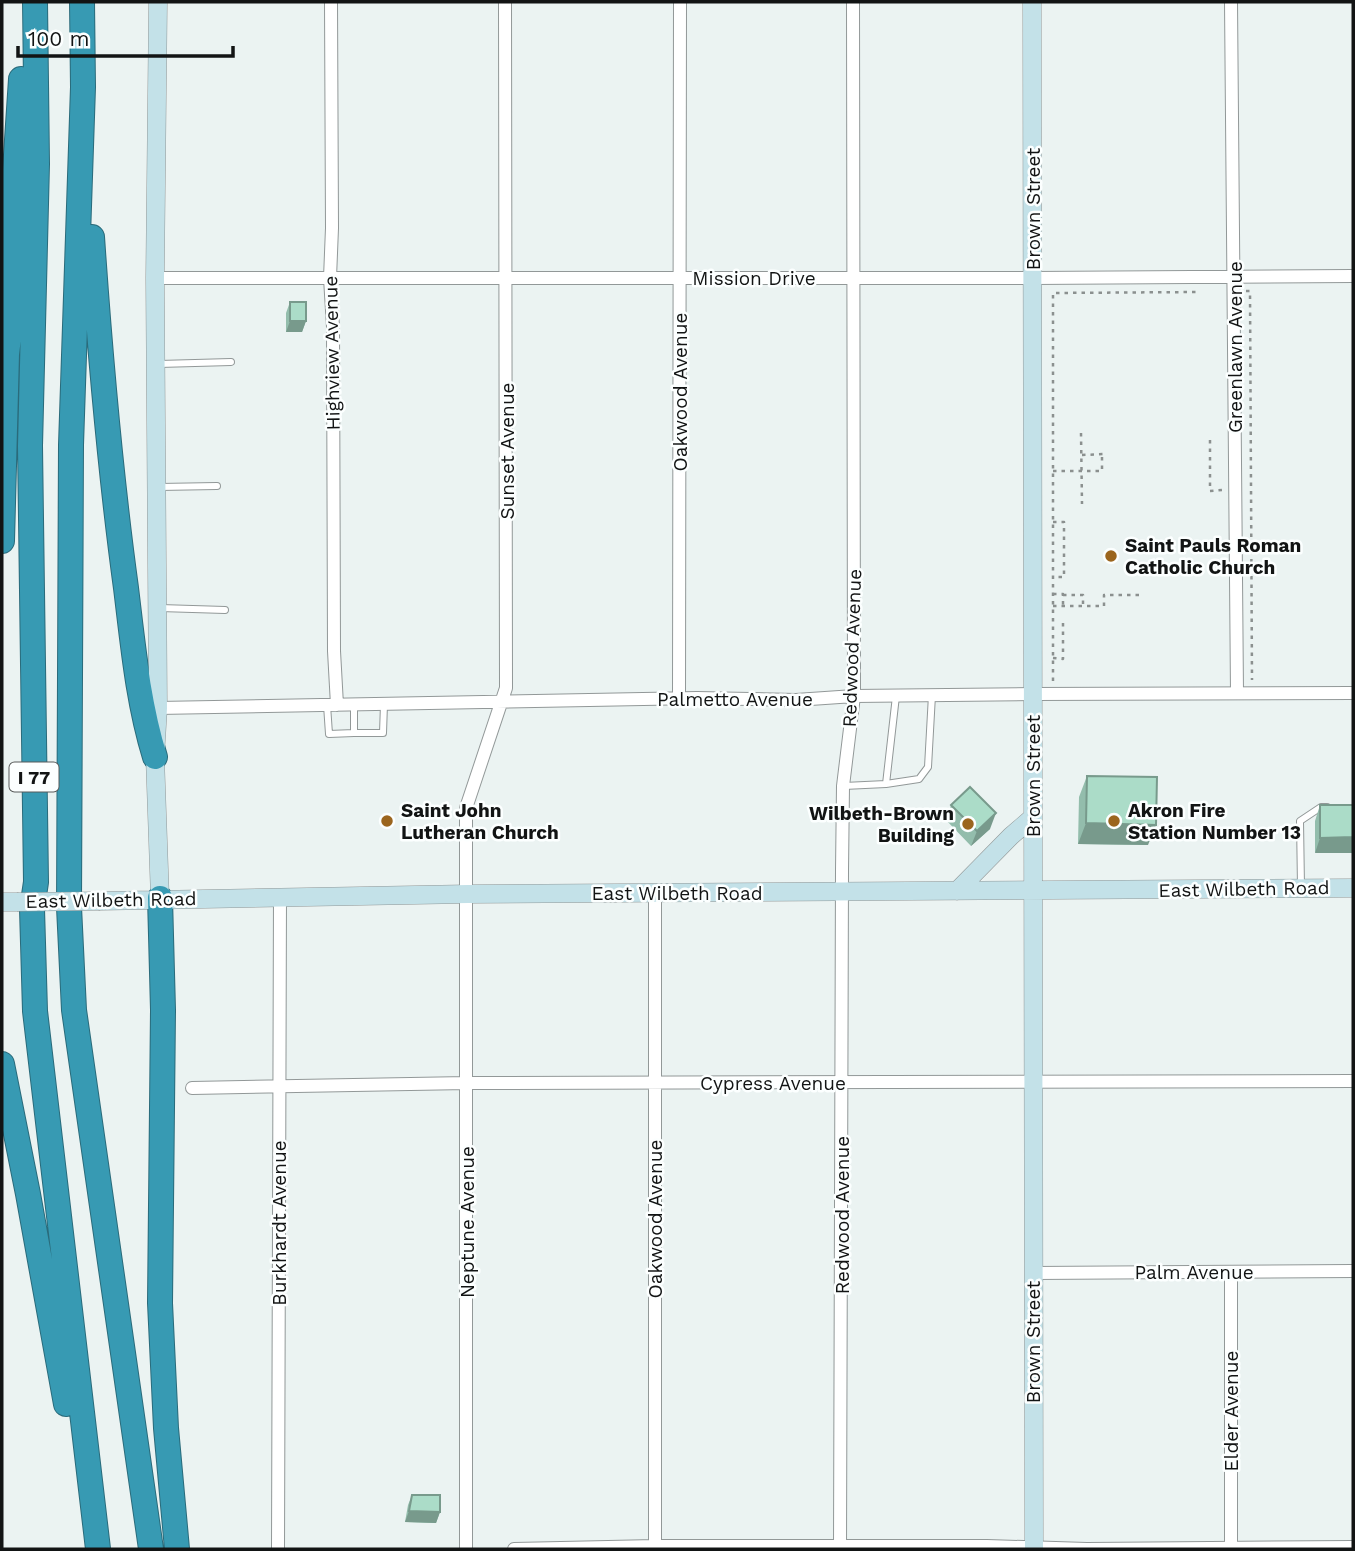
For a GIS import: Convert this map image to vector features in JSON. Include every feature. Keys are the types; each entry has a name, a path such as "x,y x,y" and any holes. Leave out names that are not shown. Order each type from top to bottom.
{"highway":[{"path":"2,541 7,366 12,312 14,185 26,2"},
{"name":"I 77","path":"35,2 37,164 30,446 36,882 32,909 35,1012 97,1542"},
{"name":"I 77","path":"82,2 83,87 71,445 70,920 75,1010 151,1549"},
{"path":"83,87 100,364 114,499 139,690 145,725 155,757"},
{"path":"160,898 163,1010 160,1303 166,1428 177,1549"},
{"path":"2,1064 29,1194 83,1510 97,1542"}],"main road":[{"path":"158,2 155,278 158,708 155,757 160,898"},
{"name":"Brown Street","path":"1032,2 1034,1548"},
{"path":"957,891 1011,835 1033,817"},
{"name":"East Wilbeth Road","path":"10,902 468,894 1353,888"}],"street":[{"name":"Highview Avenue","path":"331,2 332,705"},
{"name":"Sunset Avenue","path":"468,894 466,808 506,688 505,2"},
{"name":"Oakwood Avenue","path":"679,699 680,2"},
{"name":"Redwood Avenue","path":"840,1548 841,891 843,786 854,696 853,2"},
{"name":"Greenlawn Avenue","path":"1231,2 1237,692"},
{"name":"Mission Drive","path":"155,278 1353,276"},
{"name":"Palmetto Avenue","path":"158,708 679,699 796,700 932,695 1353,693"},
{"name":"Oakwood Avenue","path":"655,893 655,1548"},
{"name":"Neptune Avenue","path":"466,1549 468,894"},
{"name":"Burkhardt Avenue","path":"278,1549 280,896"},
{"name":"Cypress Avenue","path":"192,1087 467,1083 1353,1081"},
{"name":"Palm Avenue","path":"1034,1273 1353,1271"},
{"name":"Elder Avenue","path":"1231,1272 1231,1548"},
{"path":"514,1549 1353,1547"}],"lane":[{"path":"157,364 231,362"},
{"path":"158,487 216,486"},
{"path":"158,608 225,610"},
{"path":"843,786 919,779 928,767 932,695"},
{"path":"886,784 896,696"},
{"path":"332,705 329,734 383,733 384,704"},
{"path":"354,705 354,733"},
{"path":"1301,888 1300,821 1321,807 1332,807"}],"path":[{"path":"1053,682 1053,293 1206,292"},
{"path":"1081,433 1083,504"},
{"path":"1210,440 1210,491 1222,490 1222,496"},
{"path":"1053,471 1102,471 1104,454 1082,455"},
{"path":"1053,522 1064,522 1064,577 1053,577"},
{"path":"1053,551 1064,551"},
{"path":"1053,594 1083,595 1083,606"},
{"path":"1063,595 1063,607"},
{"path":"1053,606 1104,606 1104,595 1140,595"},
{"path":"1053,659 1063,659 1063,622"}],"building":[{"path":"290,302 306,302 306,321 290,321"},
{"path":"1087,776 1157,777 1156,825 1086,823"},
{"path":"970,787 996,813 977,831 951,805"},
{"path":"1320,805 1353,805 1353,837 1320,838"},
{"path":"412,1495 440,1495 440,1512 409,1511"}],"place":[{"name":"Saint Pauls Roman Catholic Church","path":"1111,556"},
{"name":"Saint John Lutheran Church","path":"387,821"},
{"name":"Akron Fire Station Number 13","path":"1114,821"},
{"name":"Wilbeth-Brown Building","path":"968,824"}]}
